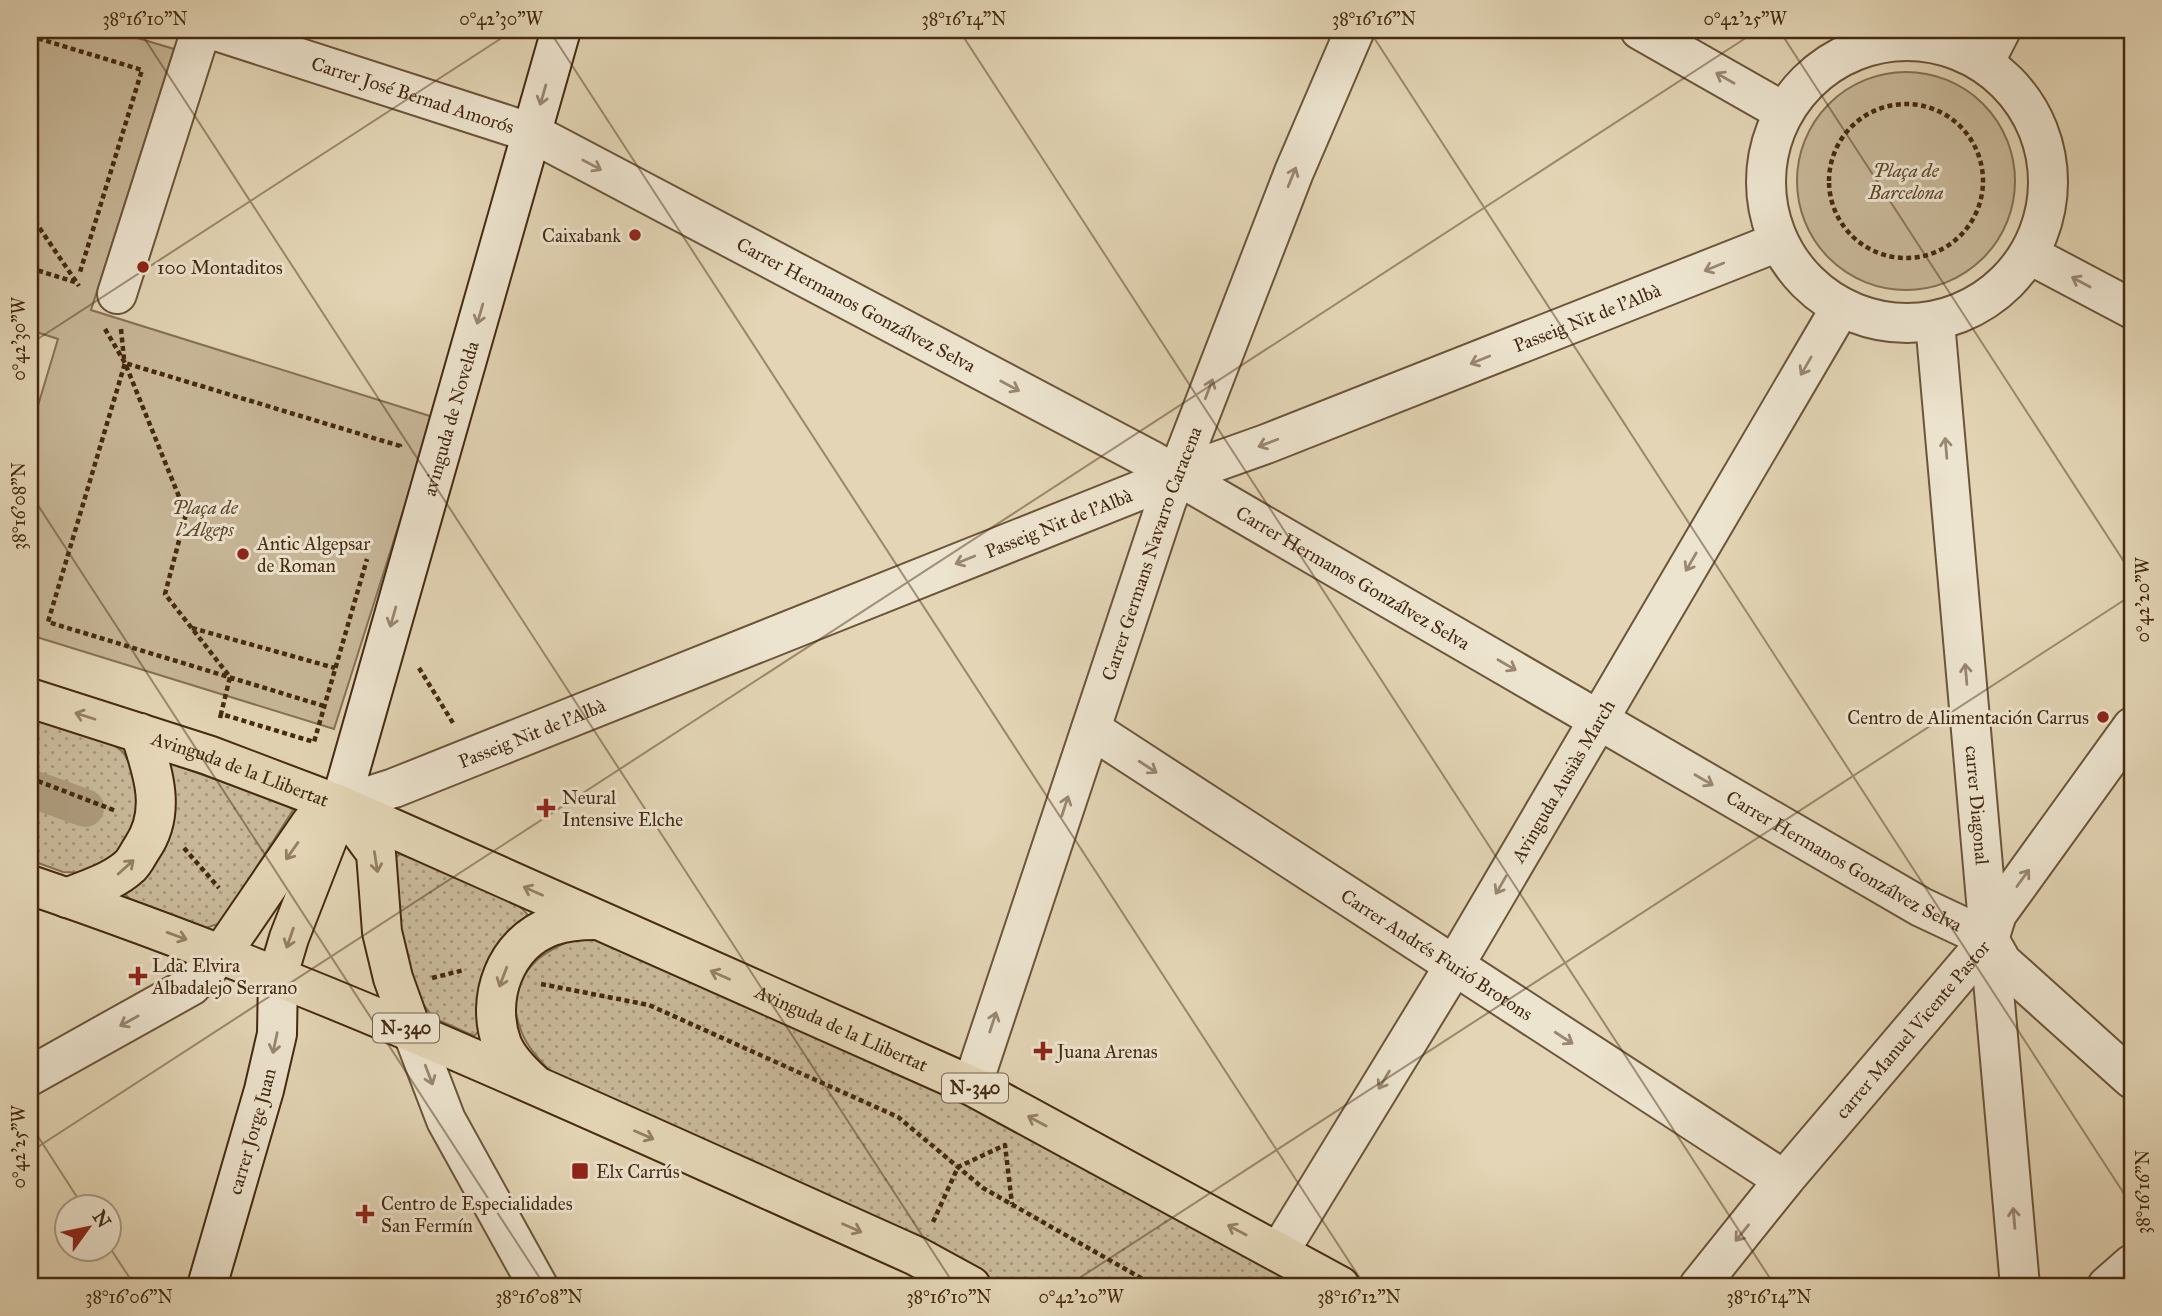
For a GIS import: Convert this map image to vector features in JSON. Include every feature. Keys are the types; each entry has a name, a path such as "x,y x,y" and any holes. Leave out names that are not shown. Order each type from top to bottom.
{"highway":[{"name":"Avinguda de la Llibertat","path":"30,698 208,755 340,805 972,1086 1340,1286"},
{"name":"Avinguda de la Llibertat","path":"66,898 115,877 131,865 147,841 157,817 155,788 140,733"},
{"name":"Avinguda de la Llibertat","path":"222,953 311,823 340,805"},
{"name":"Avinguda de la Llibertat","path":"278,975 289,937 340,805"},
{"name":"Avinguda de la Llibertat","path":"340,805 376,853 382,932 393,978 412,1031"},
{"name":"N-340","path":"30,885 222,953 412,1031 916,1256 971,1286"},
{"name":"N-340","path":"533,1084 515,1067 503,1046 496,1023 496,998 502,975 513,955 530,938 550,926 572,920 595,919"}],"street":[{"path":"117,294 201,30"},
{"name":"Carrer José Bernad Amorós","path":"213,30 532,134"},
{"name":"avinguda de Novelda","path":"340,805 562,30"},
{"name":"Carrer Germans Navarro Caracena","path":"972,1086 1176,476 1294,172 1354,30"},
{"path":"1640,30 1784,112"},
{"path":"1885,36 1943,45 1992,46 2009,83 2025,103 2037,125 2045,149 2049,174 2048,199 2043,224 2029,255 2003,288 1982,303 1935,322 1884,322 1841,307 1816,290 1798,272 1778,242 1767,203 1769,152 1784,112 1804,85 1822,68 1885,36"},
{"name":"Carrer Hermanos Gonzálvez Selva","path":"532,134 1225,501 1921,907 1989,939"},
{"name":"Passeig Nit de l'Albà","path":"340,805 394,788 1176,476 1266,444 1778,242"},
{"path":"2029,255 2132,309"},
{"name":"Avinguda Ausiàs March","path":"1279,1252 1454,967 1841,307"},
{"name":"carrer Diagonal","path":"1935,322 2020,1286"},
{"name":"carrer Manuel Vicente Pastor","path":"1699,1286 1784,1180 1989,939 1997,914 2132,727"},
{"name":"Carrer Andrés Furió Brotons","path":"1091,729 1784,1180"},
{"path":"1989,939 2002,962 2132,1079"},
{"path":"30,1076 191,986 222,953"},
{"name":"carrer Jorge Juan","path":"207,1286 264,1090 277,1034 278,975"},
{"path":"412,1031 446,1120 538,1286"},
{"path":"2107,1286 2132,1264"}],"path":[{"path":"30,36 142,70 77,283"},
{"path":"1900,104 1920,105 1938,111 1954,122 1966,132 1974,145 1983,174 1980,205 1965,231 1941,250 1912,259 1881,255 1864,246 1838,218 1831,201 1829,172 1838,144 1849,128 1882,107 1900,104"},
{"path":"30,214 77,283"},
{"path":"30,268 77,283"},
{"path":"125,363 400,446 396,460"},
{"path":"125,363 186,514 165,594 230,677"},
{"path":"125,363 48,622 324,706"},
{"path":"221,714 314,742 369,551"},
{"path":"191,628 335,668"},
{"path":"382,654 419,668 474,756"},
{"path":"208,755 230,677"},
{"path":"30,778 171,832 215,885 249,912"},
{"path":"393,978 430,979 477,967 502,975 649,1005 898,1117 983,1188 1155,1286"},
{"path":"931,1226 958,1167 1005,1145 1012,1204"}],"green space":[{"name":"Plaça de l'Algeps","path":"30,30 111,30 174,49 91,310 433,417 334,729 30,635 30,432 58,339 30,330"},
{"name":"Plaça de Barcelona","path":"1917,72 1938,76 1958,85 1975,96 1991,112 2011,149 2015,181 2007,223 1997,242 1975,266 1938,286 1895,290 1874,286 1854,277 1837,266 1821,250 1801,213 1797,170 1801,149 1810,129 1821,112 1837,96 1874,76"},
{"path":"30,714 107,740 123,752 140,781 144,810 128,849 85,873 63,872 30,860"},
{"path":"169,763 295,807 218,924 206,928 130,899 123,892"},
{"path":"400,854 449,871 504,895 527,914 526,923 479,1031 474,1036 434,1018 415,994 399,958 396,857"},
{"path":"576,938 604,941 971,1106 1304,1286 1002,1286 941,1253 554,1075 525,1039 517,1020 512,994 538,959"}],"waterway":[{"path":"30,788 85,808"}],"place":[{"name":"Caixabank","path":"635,235"},
{"name":"100 Montaditos","path":"143,267"},
{"name":"Antic Algepsar de Roman","path":"243,554"},
{"name":"Centro de Alimentación Carrus","path":"2103,717"},
{"name":"Neural Intensive Elche","path":"546,808"},
{"name":"Lda. Elvira Albadalejo Serrano","path":"138,976"},
{"name":"Juana Arenas","path":"1043,1051"},
{"name":"Elx Carrús","path":"580,1171"},
{"name":"Centro de Especialidades San Fermín","path":"365,1214"}]}
